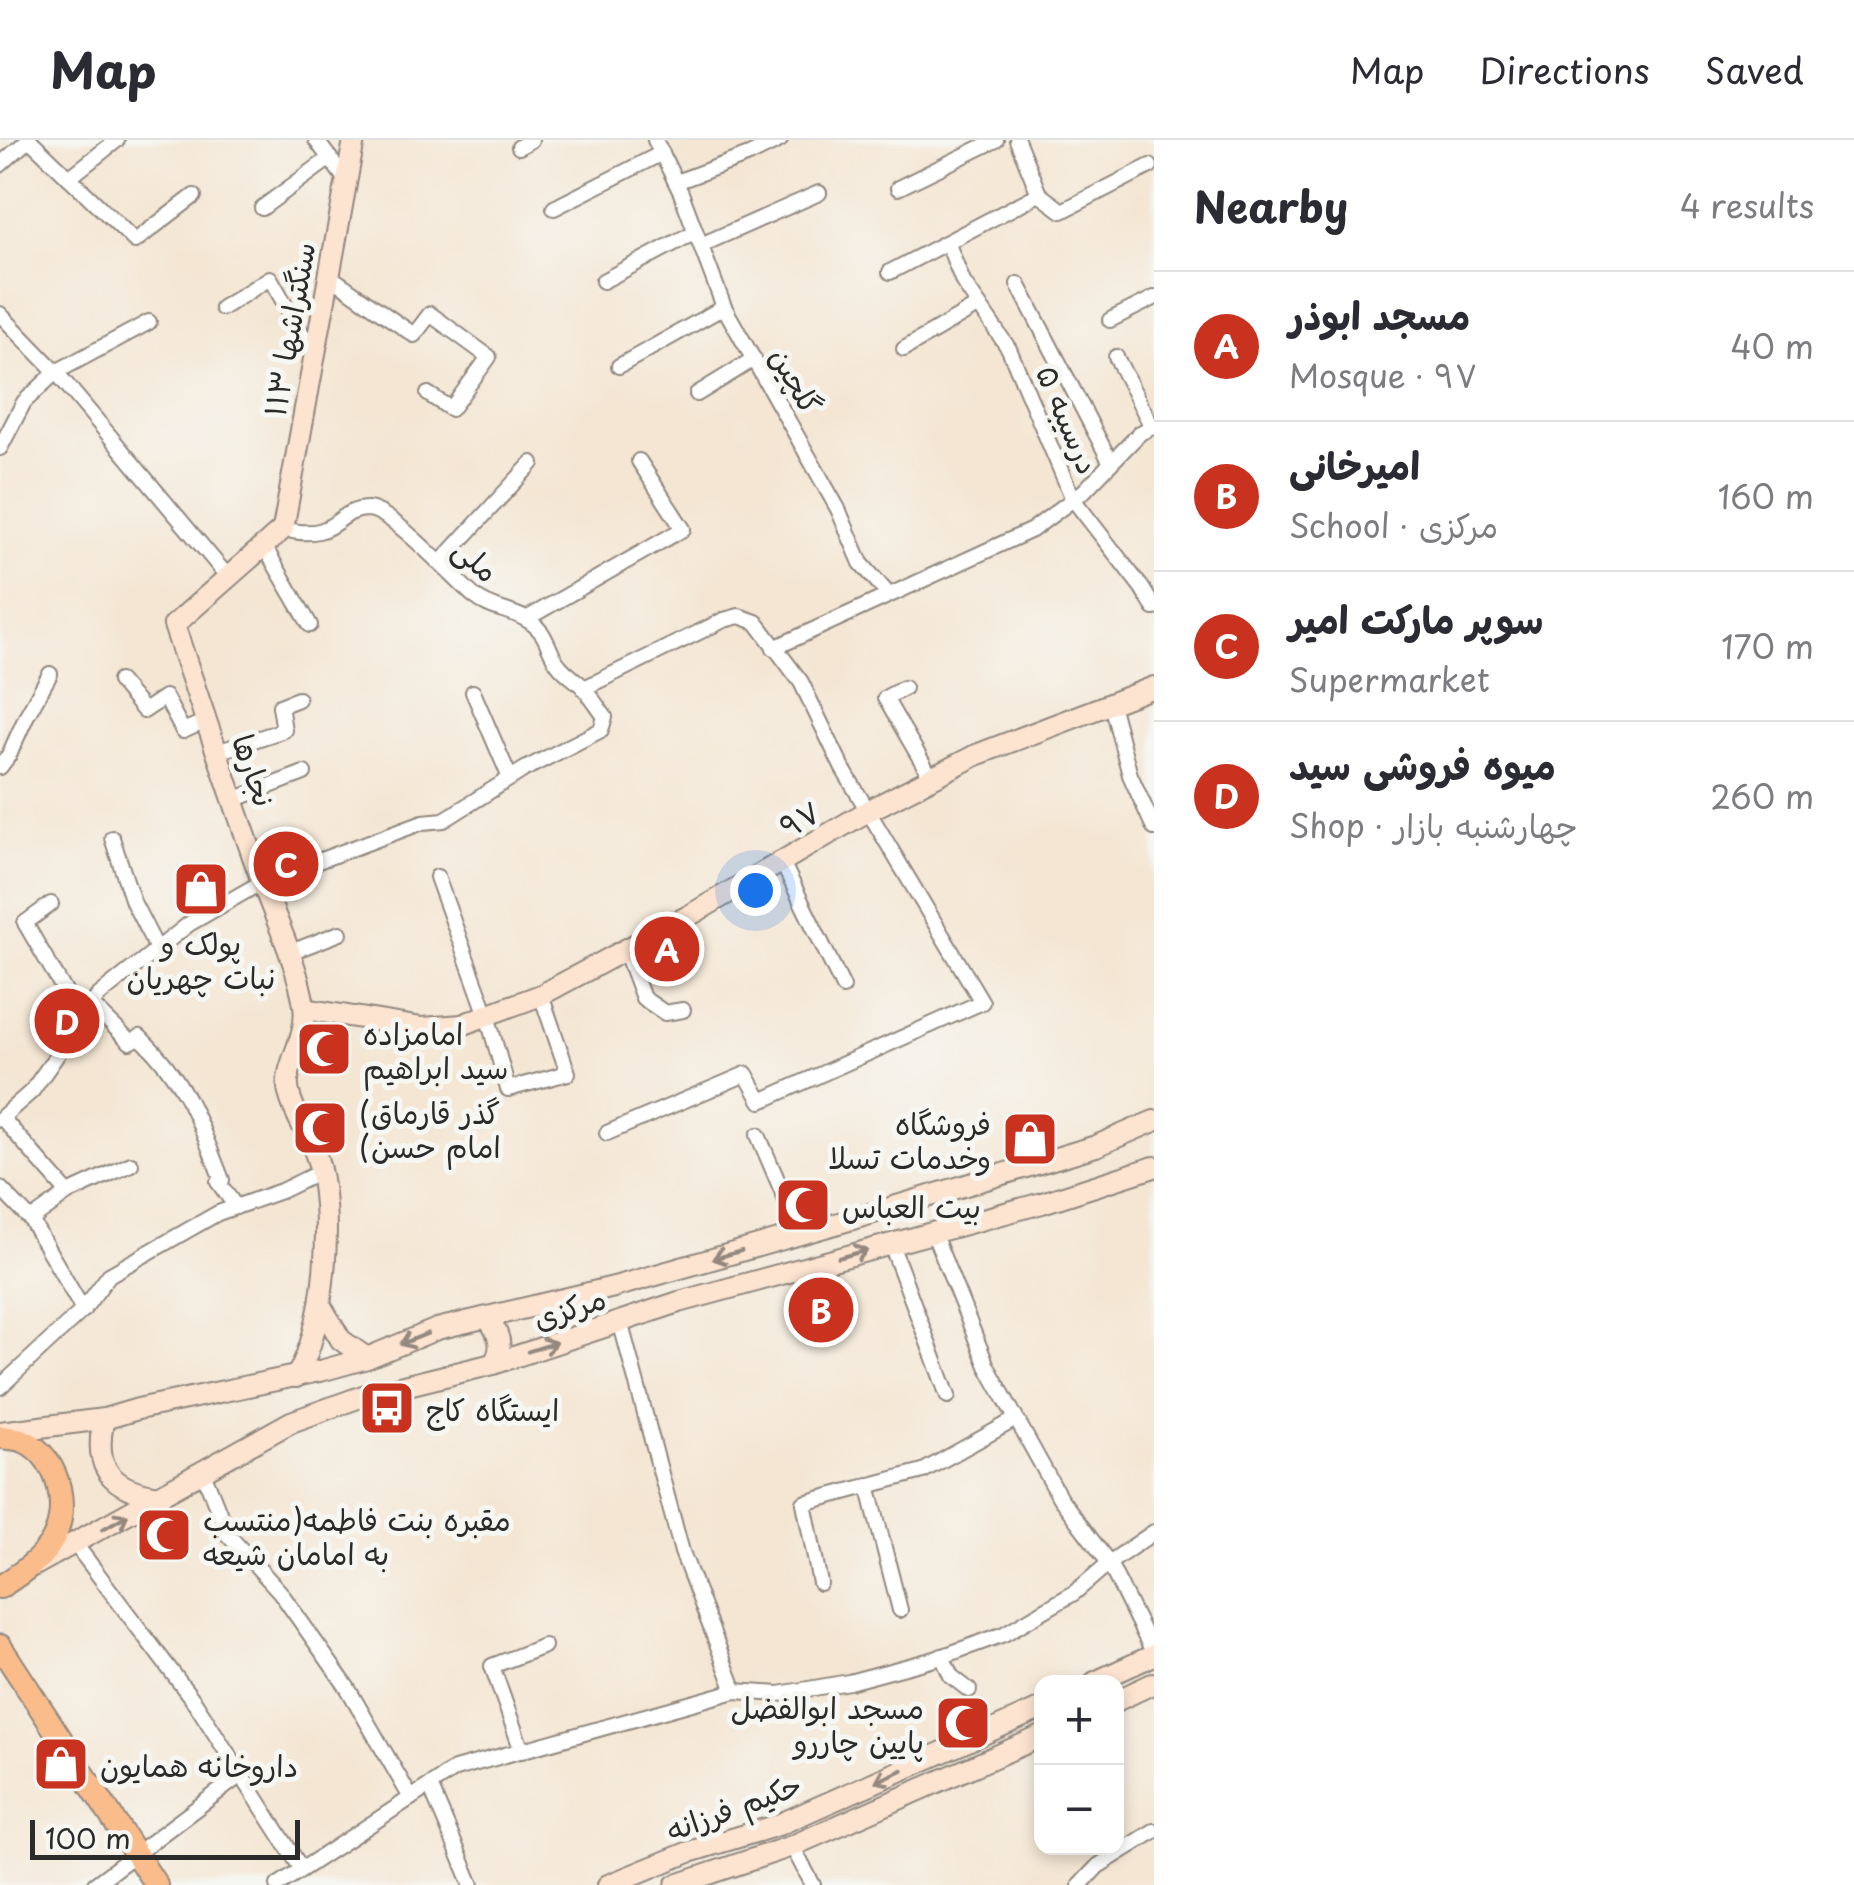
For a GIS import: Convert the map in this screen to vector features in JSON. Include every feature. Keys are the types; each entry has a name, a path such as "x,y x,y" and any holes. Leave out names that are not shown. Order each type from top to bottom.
{"main road":[{"path":"0,1434 26,1442 51,1467 62,1508 51,1544 29,1568 0,1587"},
{"path":"0,1646 156,1885"}],"street":[{"path":"0,166 29,140 136,241 194,196"},
{"path":"70,178 117,140"},
{"path":"316,140 346,180"},
{"name":"سنگتراشها ۱۱۳","path":"283,529 354,140"},
{"path":"676,182 780,140"},
{"path":"898,188 996,140"},
{"path":"1018,140 1039,194 1062,210 1150,166"},
{"path":"554,208 659,146"},
{"name":"گلچین","path":"659,146 724,307 838,509 861,563 889,595"},
{"path":"262,208 330,158"},
{"path":"603,282 698,239 819,194"},
{"path":"890,272 1039,194"},
{"name":"درسیبه ۵","path":"948,244 963,282 1009,349 1078,495 1148,583 1154,608"},
{"path":"328,274 414,335 430,314 489,358 451,409 428,394"},
{"path":"222,308 270,278 314,353"},
{"path":"1018,284 1111,463"},
{"path":"1110,320 1154,298"},
{"path":"904,350 978,305"},
{"path":"619,366 724,307"},
{"path":"0,314 56,372 228,577"},
{"path":"0,448 24,402 56,372 149,322"},
{"path":"774,648 1032,530 1078,495 1140,433 1153,426 1116,358"},
{"path":"697,394 754,359"},
{"path":"68,1194 1,1119 32,1091 81,1019 112,983 189,924 262,882 423,822 444,820 510,778 601,730 605,717 584,688 558,664 541,632 526,619 683,528 639,460"},
{"path":"441,562 532,463"},
{"name":"ملی","path":"283,529 318,534 354,512 380,512 441,562 476,598 526,619"},
{"name":"نجارها","path":"283,529 174,625 290,952 304,1009 303,1038 290,1071 288,1091 317,1156 325,1197 321,1306 312,1341 296,1377"},
{"path":"264,546 310,625"},
{"path":"584,688 739,616 756,622 801,682 842,769 982,1002 761,1102 746,1074 607,1133"},
{"path":"0,767 50,674"},
{"path":"119,681 144,711 166,698 183,731 206,720"},
{"name":"۹۷","path":"304,1009 422,1028 462,1025 487,1016 541,995 625,950 931,778 976,756 1154,687"},
{"path":"904,688 884,698 931,778"},
{"path":"473,692 510,778"},
{"path":"216,752 284,730 280,706 298,699"},
{"path":"1111,704 1130,775 1154,828"},
{"path":"233,800 304,773"},
{"path":"112,838 133,902 157,949"},
{"path":"782,862 843,987"},
{"path":"438,878 487,1016 508,1089 568,1072 541,995"},
{"path":"51,904 25,922 81,1019"},
{"path":"290,952 340,934"},
{"path":"625,950 643,998 665,1013 683,1010"},
{"path":"92,1005 130,1042 140,1037 164,1060 188,1095 222,1180 218,1182 236,1206"},
{"name":"مرکزی","path":"0,1434 104,1420 138,1408 296,1377 366,1358 438,1329 488,1319 800,1233 1096,1146 1154,1121"},
{"path":"758,1135 800,1233"},
{"path":"31,1220 68,1194 131,1164"},
{"name":"مرکزی","path":"29,1568 291,1422 364,1396 493,1364 734,1286 1058,1199 1154,1167"},
{"path":"0,1387 84,1310 109,1275 163,1241 320,1172"},
{"path":"0,1188 31,1220 84,1310"},
{"path":"933,1232 987,1366 1060,1498 1109,1563 1154,1654 1110,1675"},
{"path":"891,1244 948,1396"},
{"path":"321,1306 341,1340 366,1358"},
{"path":"488,1319 500,1344 493,1364"},
{"path":"620,1322 682,1552 735,1691"},
{"path":"820,1583 804,1503 923,1470 1016,1419"},
{"path":"104,1420 98,1442 110,1475 132,1492 160,1496"},
{"path":"203,1472 228,1535 280,1592 347,1687 411,1798"},
{"path":"868,1485 900,1610"},
{"path":"278,1885 455,1769 735,1691 779,1694 849,1682 942,1656 1004,1634 1074,1594 1109,1563 1154,1532"},
{"path":"75,1544 196,1704 301,1868"},
{"path":"522,1751 492,1666 544,1646"},
{"path":"942,1656 951,1676 969,1690"},
{"path":"1124,1697 1154,1683"},
{"name":"حکیم فرزانه","path":"608,1885 688,1852 778,1824 1034,1712"},
{"name":"حکیم فرزانه","path":"676,1885 702,1880 792,1846 1034,1740"},
{"path":"94,1885 242,1774"},
{"path":"430,1786 472,1885"},
{"path":"1080,1885 1098,1866 1154,1831"},
{"path":"792,1846 814,1885"}],"place":[{"name":"سوپر مارکت امیر","path":"286,864"},
{"name":"پولک و نبات چهریان","path":"201,889"},
{"name":"مسجد ابوذر","path":"667,949"},
{"name":"میوه فروشی سید","path":"67,1021"},
{"name":"امامزاده سید ابراهیم","path":"324,1049"},
{"name":"(گذر قارماق (امام حسن","path":"320,1128"},
{"name":"فروشگاه وخدمات تسلا","path":"1030,1139"},
{"name":"بیت العباس","path":"803,1205"},
{"name":"امیرخانی","path":"821,1310"},
{"name":"ایستگاه کاج","path":"387,1408"},
{"name":"مقبره بنت فاطمه(منتسب به امامان شیعه","path":"164,1535"},
{"name":"مسجد ابوالفضل پایین چاررو","path":"963,1723"},
{"name":"داروخانه همایون","path":"61,1764"}]}
